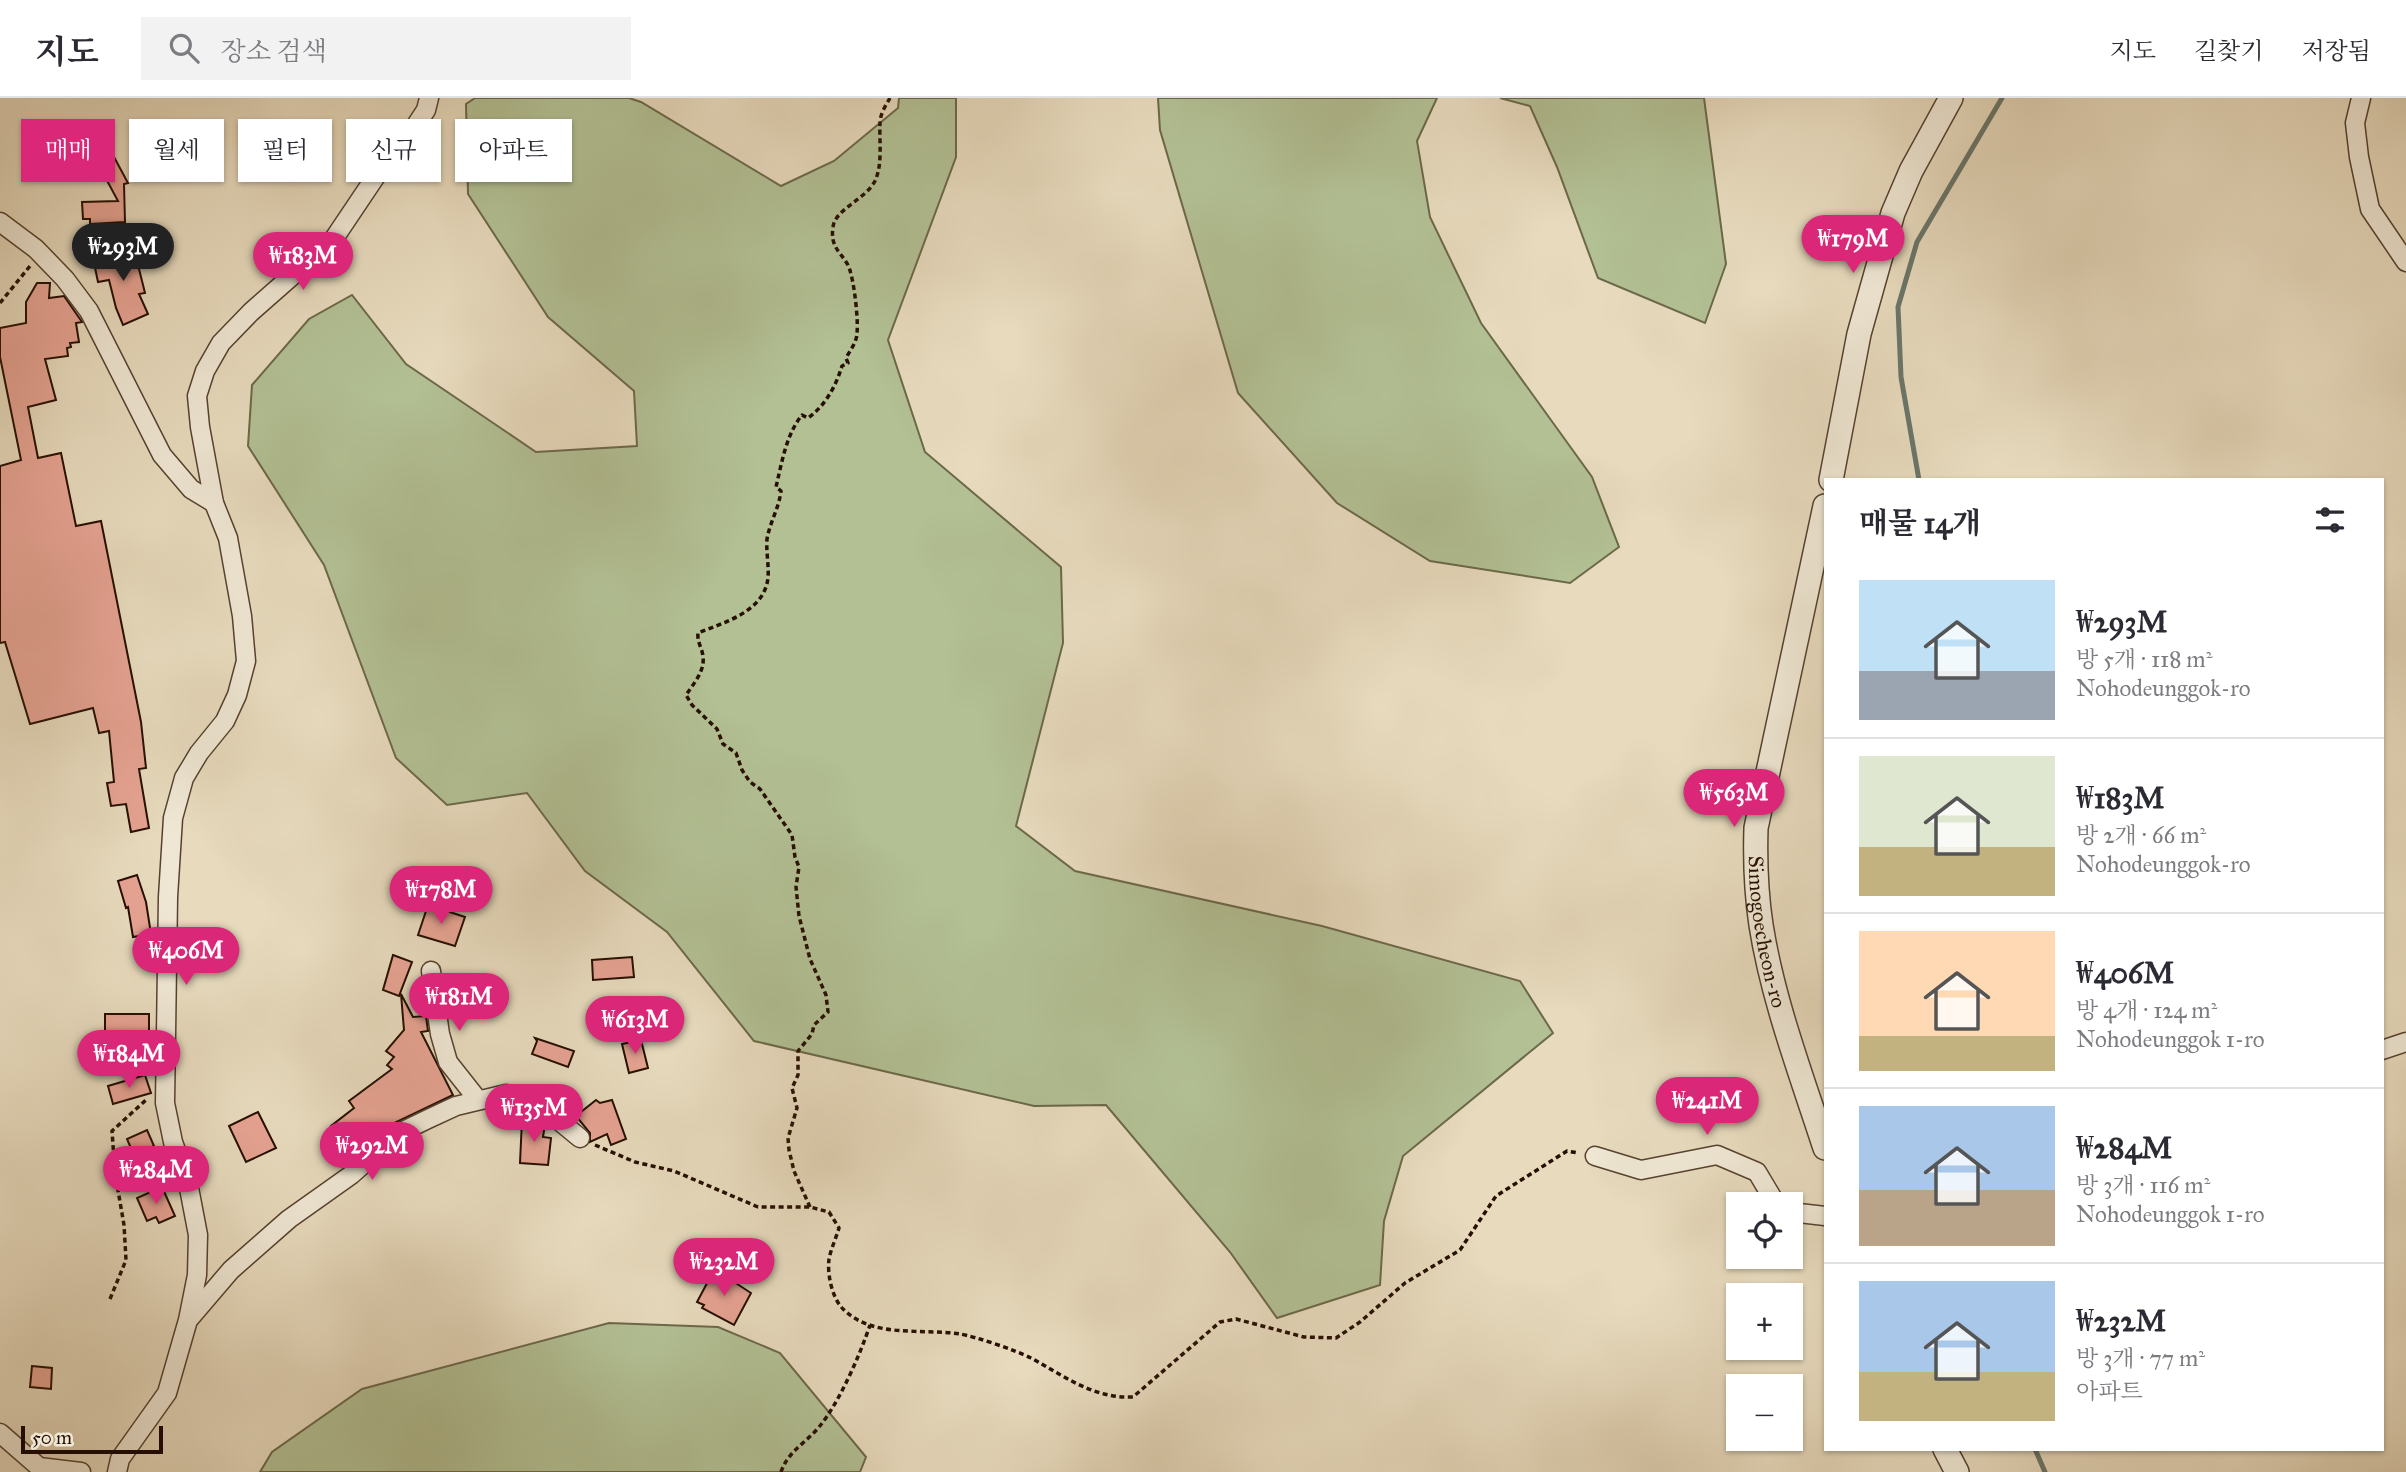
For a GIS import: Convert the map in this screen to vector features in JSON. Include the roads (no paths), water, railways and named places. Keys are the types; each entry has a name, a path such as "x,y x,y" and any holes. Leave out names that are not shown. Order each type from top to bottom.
{"street":[{"path":"117,1472 120,1459 167,1393 188,1320 197,1275 198,1235 189,1188 173,1142 165,1103 168,897 173,817 184,778 199,753 225,722 237,695 246,661 242,616 228,538 214,503 197,396 205,371 221,343 251,312 327,249 376,176 407,139 426,110 429,98"},
{"path":"1831,478 1859,334 1893,213 1911,171 1951,98"},
{"path":"2361,98 2355,122 2370,209 2406,262"},
{"path":"0,222 39,253 65,279 89,311 162,455 191,489 214,503"},
{"name":"Simogoecheon-ro","path":"1824,511 1760,803 1756,828 1755,870 1761,923 1772,979 1824,1145"},
{"path":"431,971 440,1034 448,1062 478,1100"},
{"path":"2384,1049 2406,1042"},
{"path":"188,1320 231,1270 289,1219 351,1175 397,1134 457,1105 506,1094 535,1101 580,1138"},
{"path":"1594,1156 1641,1170 1717,1155 1757,1172 1769,1192"},
{"path":"1803,1213 1824,1216"},
{"path":"0,1433 39,1467 81,1472"},
{"path":"1946,1451 1957,1472"}],"waterway":[{"path":"1919,478 1901,377 1898,307 1917,242 2002,98"},
{"path":"2036,1451 2045,1472"}]}
